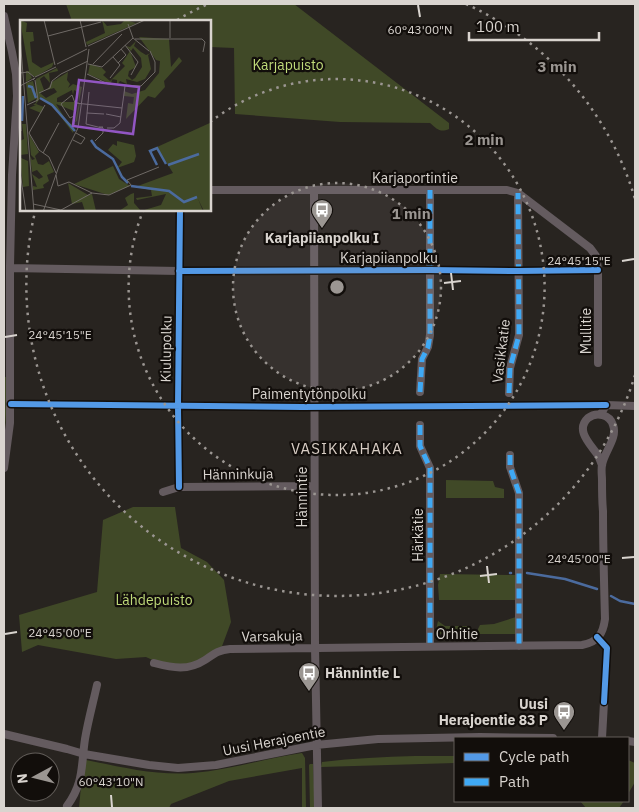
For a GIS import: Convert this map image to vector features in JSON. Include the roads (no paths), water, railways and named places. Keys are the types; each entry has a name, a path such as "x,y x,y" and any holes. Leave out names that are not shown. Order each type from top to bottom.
{"street":[{"path":"4,16 16,74 17,96 11,191 10,413 4,468"},
{"path":"11,191 20,190"},
{"name":"Karjaportintie","path":"211,190 507,190 518,193"},
{"name":"Hännintie","path":"314,190 315,647 318,808"},
{"path":"420,392 422,359 428,346 430,335 430,190"},
{"name":"Mullitie","path":"518,193 590,248 596,256 598,270 598,363"},
{"name":"Vasikkatie","path":"509,393 510,368 518,335 518,193"},
{"path":"10,268 179,271"},
{"path":"601,414 606,406 635,406"},
{"name":"Orhitie","path":"315,647 582,645 593,641 602,633 605,619 602,465 599,456 586,439 583,431 587,420 592,416 601,414 611,420 614,429 602,465"},
{"name":"Härkätie","path":"420,425 420,446 430,468 430,646"},
{"path":"510,455 510,467 519,493 519,646"},
{"name":"Hänninkuja","path":"163,492 179,487 314,486"},
{"name":"Varsakuja","path":"154,663 170,668 185,668 194,666 221,649 315,647"},
{"path":"67,806 75,795 78,786 85,739 97,686"},
{"path":"602,737 604,702"},
{"name":"Uusi Herajoentie","path":"4,734 84,754 178,768 235,762 316,745 378,739 454,737"}],"waterway":[{"path":"527,573 565,579 597,589"},
{"path":"611,596 620,601 635,604"}],"place":[{"name":"Karjapiianpolku I","path":"322,229"},
{"name":"Hännintie L","path":"309,692"},
{"name":"Uusi Herajoentie 83 P","path":"564,731"}],"district":[{"name":"VASIKKAHAKA","path":"347,449"}],"park label":[{"name":"Karjapuisto","path":"288,65"},
{"name":"Lähdepuisto","path":"154,600"}]}
